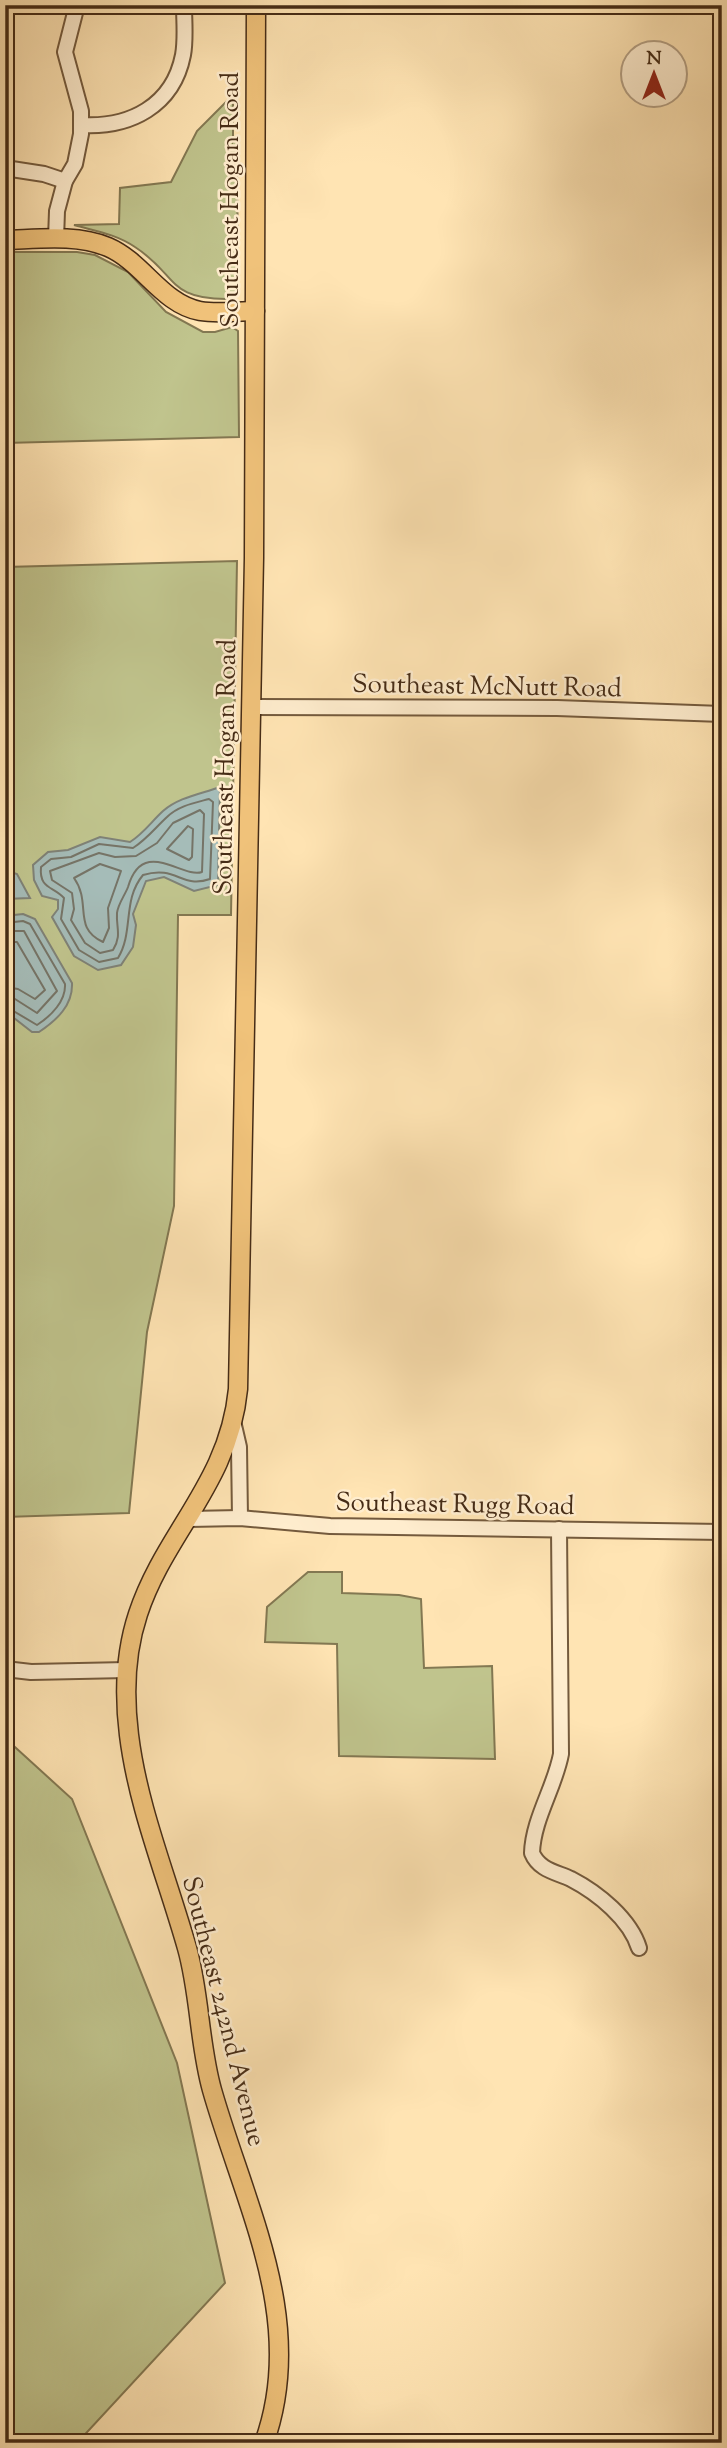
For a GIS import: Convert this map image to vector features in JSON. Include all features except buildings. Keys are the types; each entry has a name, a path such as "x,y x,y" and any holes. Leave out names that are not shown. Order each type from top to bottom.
{"main road":[{"name":"Southeast Hogan Road","path":"189,1519 215,1472 233,1421 241,1344 252,707 257,5"},
{"path":"5,240 90,241 118,251 184,306 208,312 255,312"},
{"name":"Southeast 242nd Avenue","path":"189,1519 138,1613 127,1670 129,1735 142,1798 188,1950 212,2088 276,2298 281,2362 273,2414 264,2443"}],"street":[{"path":"57,239 57,211 65,181 75,164 81,125 79,102 65,52 69,26 77,5"},
{"path":"81,125 121,124 138,117 159,102 170,89 181,62 184,5"},
{"path":"5,168 44,174 65,181"},
{"name":"Southeast McNutt Road","path":"252,707 557,708 722,714"},
{"path":"233,1421 239,1447 240,1518"},
{"name":"Southeast Rugg Road","path":"189,1519 240,1518 302,1525 722,1532"},
{"path":"559,1529 561,1754 557,1775 535,1833 533,1853 542,1867 571,1880 599,1898 624,1922 636,1937 639,1948"},
{"path":"5,1669 32,1672 127,1670"}],"green space":[{"path":"233,95 233,142 237,137 238,290 229,299 209,298 183,290 149,257 128,243 105,233 74,225 119,224 120,188 171,182 197,131"},
{"path":"5,252 77,252 95,255 128,272 166,312 203,332 232,327 238,331 239,437 5,443"},
{"path":"237,561 231,915 178,915 174,1206 147,1332 129,1513 5,1517 5,567"},
{"path":"308,1572 342,1572 342,1593 399,1595 421,1599 424,1668 492,1666 495,1759 339,1756 337,1644 265,1642 267,1607"},
{"path":"5,1738 72,1799 177,2063 225,2283 77,2443 5,2443"}],"water":[{"path":"220,787 218,885 194,891 164,877 146,881 133,914 136,925 133,947 121,965 98,970 74,956 52,917 58,909 58,900 42,896 34,880 33,865 48,852 68,850 100,837 130,842 169,806"},
{"path":"5,870 17,874 30,898 5,899"},
{"path":"23,914 35,919 72,983 70,998 63,1011 39,1032 32,1032 5,1011 5,916"}]}
